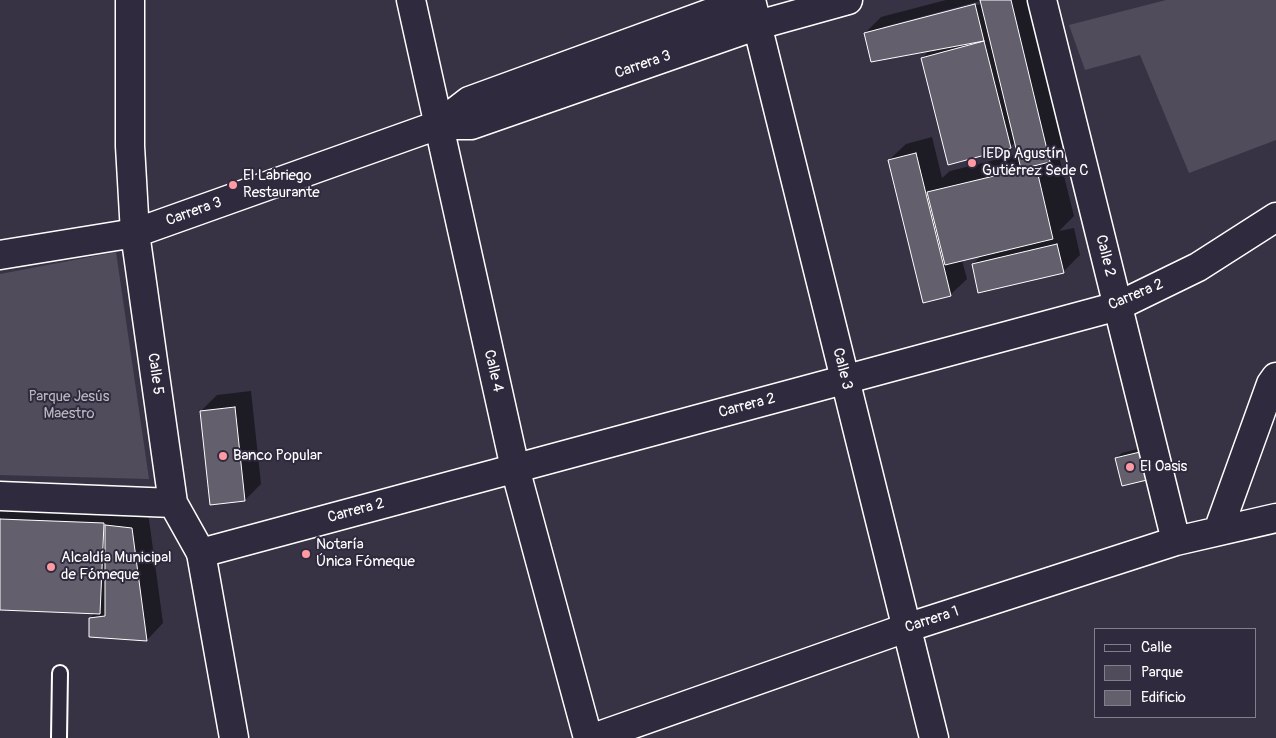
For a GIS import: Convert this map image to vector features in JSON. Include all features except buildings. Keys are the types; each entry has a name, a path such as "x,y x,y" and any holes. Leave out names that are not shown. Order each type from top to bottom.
{"street":[{"name":"Calle 5","path":"130,0 130,146 135,232 173,503 201,553 234,738"},
{"name":"Calle 4","path":"411,0 515,468 588,738"},
{"name":"Carrera 3","path":"0,255 135,232 438,125 470,100 746,0"},
{"name":"Carrera 3","path":"438,125 471,125 754,12 848,0"},
{"name":"Calle 2","path":"1042,0 1118,306 1150,464 1176,540"},
{"name":"Calle 3","path":"754,12 934,738"},
{"name":"Carrera 2","path":"201,553 1118,306 1198,267 1276,217"},
{"path":"1218,531 1271,384 1276,377"},
{"path":"0,496 173,503"},
{"name":"Carrera 1","path":"593,738 906,628 1176,540 1276,518"}],"lane":[{"path":"60,673 60,738"}],"green space":[{"path":"1166,0 1276,0 1276,140 1189,173 1140,55 1085,70 1069,25"},
{"name":"Parque Jesús Maestro","path":"116,252 149,479 0,475 0,274"}],"place":[{"name":"IEDp Agustín Gutiérrez Sede C","path":"972,163"},
{"name":"El Labriego Restaurante","path":"233,185"},
{"name":"Banco Popular","path":"223,456"},
{"name":"El Oasis","path":"1130,467"},
{"name":"Notaría Única Fómeque","path":"306,554"},
{"name":"Alcaldía Municipal de Fómeque","path":"51,567"}]}
